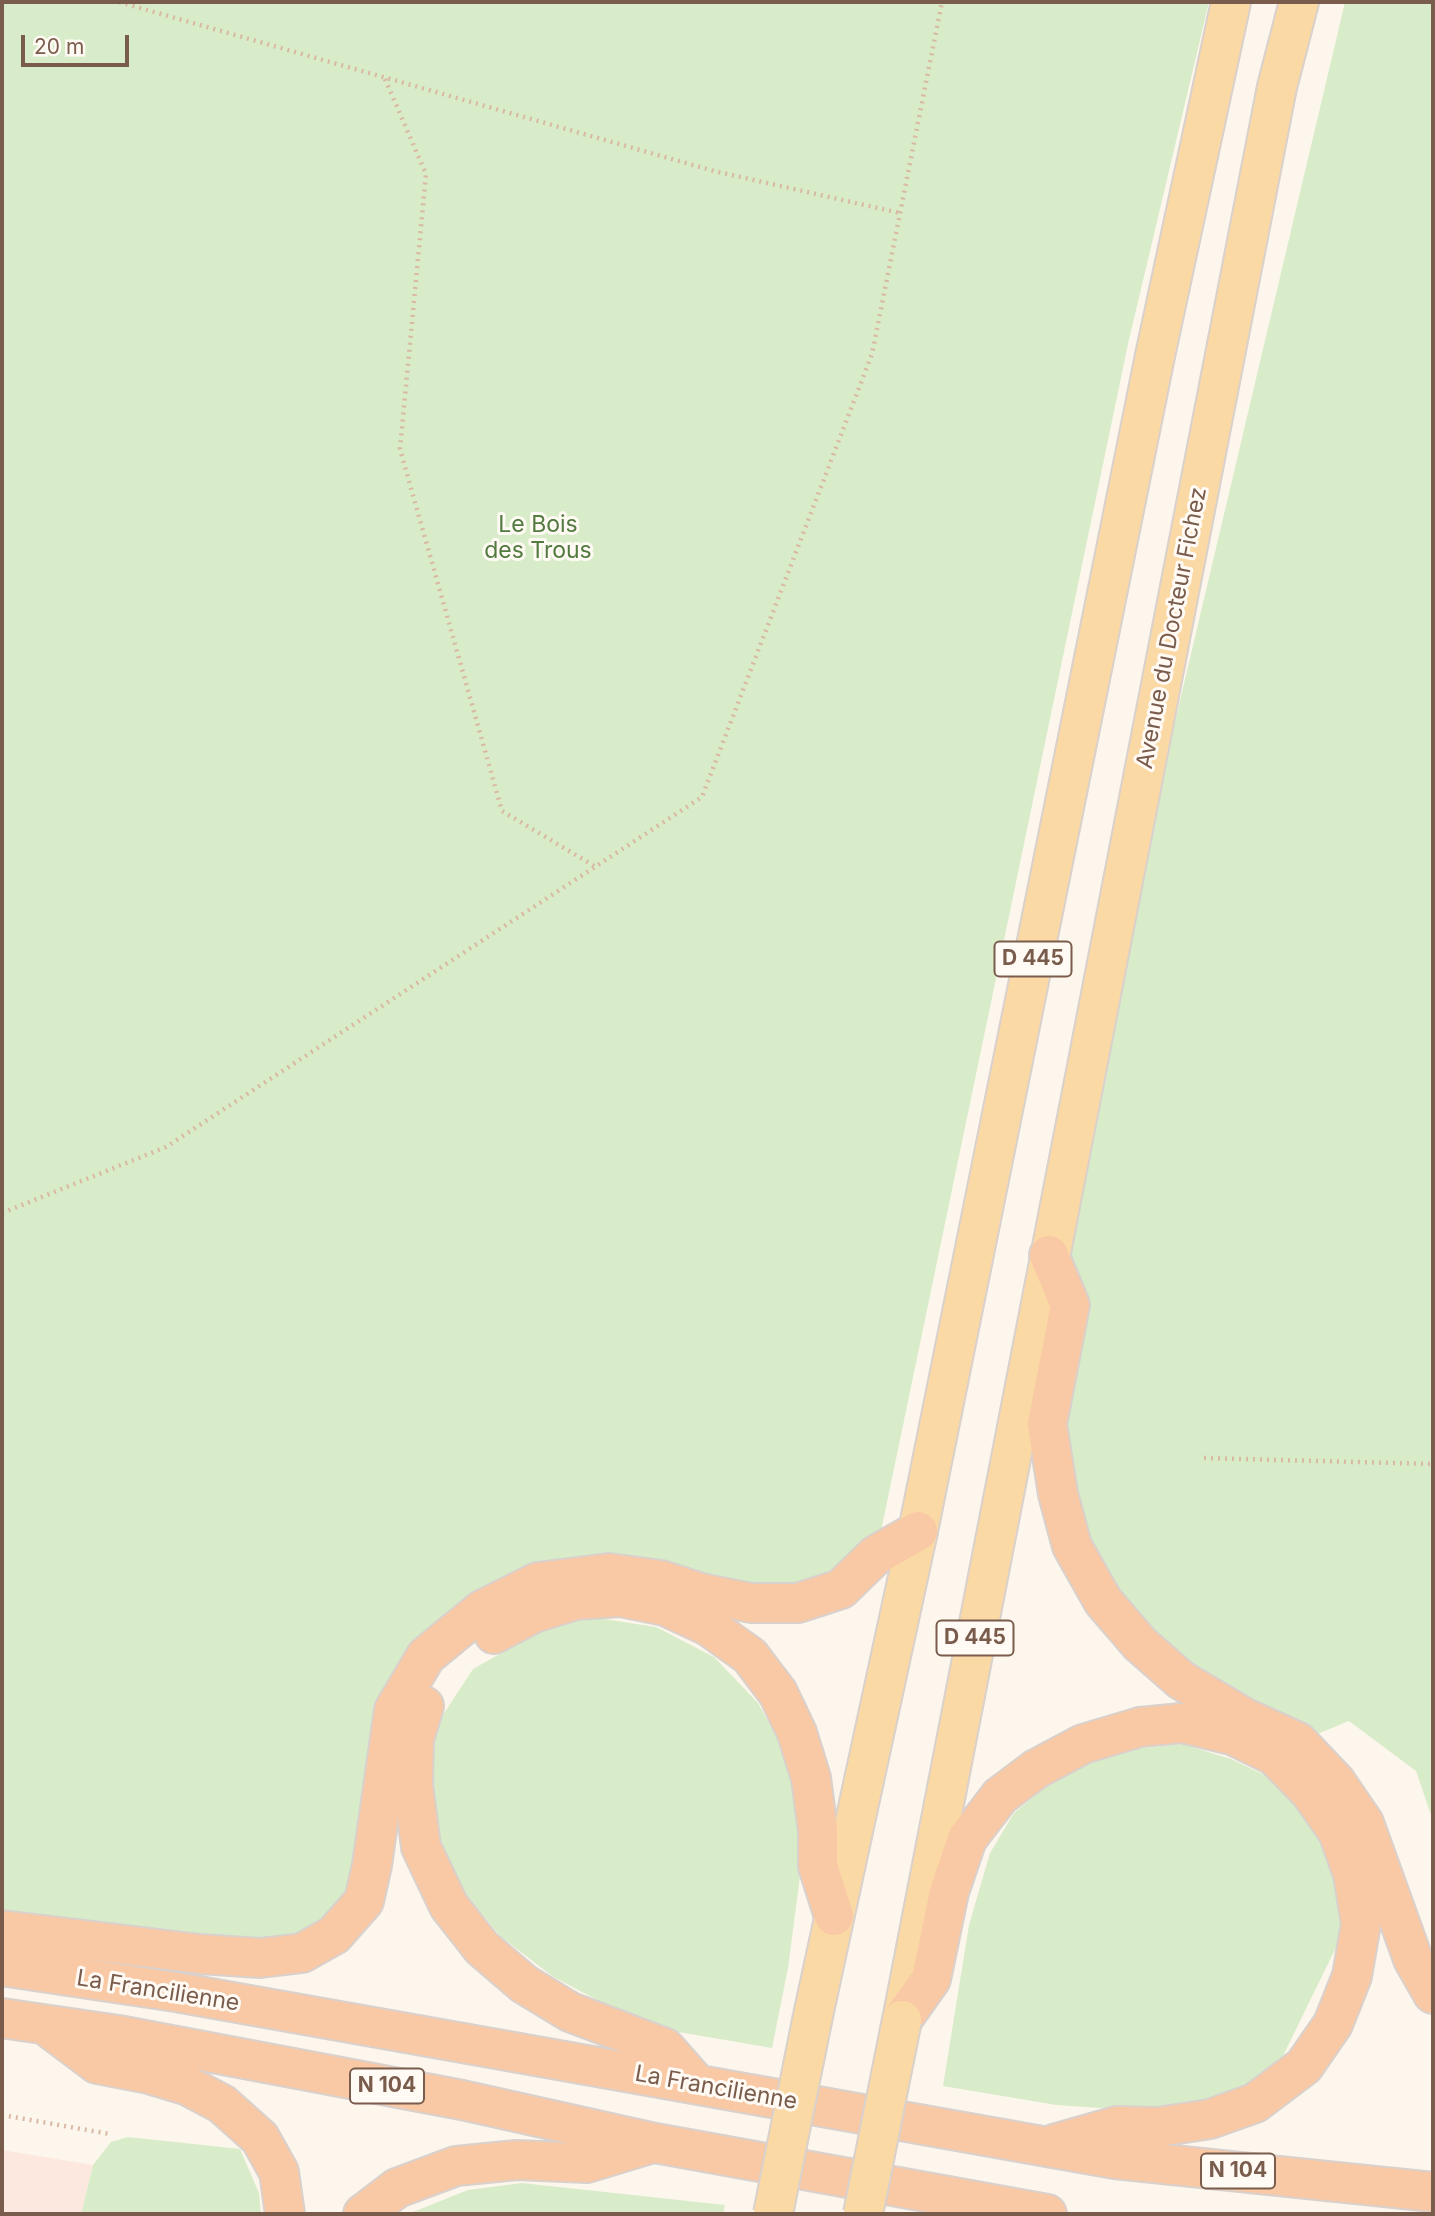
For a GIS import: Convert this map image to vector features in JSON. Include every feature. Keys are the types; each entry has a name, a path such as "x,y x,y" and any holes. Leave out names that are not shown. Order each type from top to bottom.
{"highway":[{"path":"1049,1255 1070,1305 1047,1424 1058,1494 1072,1546 1103,1601 1140,1644 1181,1680 1245,1718 1298,1742 1336,1782 1364,1823 1413,1959 1433,1994"},
{"path":"2,1930 200,1954 261,1958 302,1953 334,1935 364,1901 372,1865 394,1710 426,1656 482,1610 538,1582 609,1573 661,1580 701,1594 751,1603 798,1603 841,1589 876,1555 918,1531"},
{"path":"696,2083 665,2048 570,2012 524,1984 482,1948 449,1906 421,1847 413,1785 414,1739 425,1700 457,1661 496,1632 534,1613 576,1600 620,1597 666,1606 708,1626 750,1656 778,1693 797,1733 811,1778 818,1831 818,1866 834,1916"},
{"path":"902,2020 931,1979 949,1892 967,1839 1000,1796 1036,1769 1083,1744 1140,1727 1182,1723 1232,1735 1275,1756 1310,1792 1338,1832 1353,1874 1361,1924 1352,1976 1333,2024 1304,2066 1255,2103 1210,2119 1158,2127 1117,2126 1044,2147"},
{"name":"La Francilienne","path":"2,1966 176,1992 1044,2147 1115,2158 1433,2192"},
{"name":"N 104","path":"2,2018 462,2100 655,2143 979,2208 1046,2214"},
{"path":"44,2024 97,2064 161,2077 186,2085 222,2104 260,2138 279,2172 285,2214"},
{"path":"363,2214 397,2188 456,2166 517,2160 587,2163 655,2143"}],"main road":[{"name":"D 445","path":"773,2214 834,1916 918,1531 1154,364 1231,2"},
{"name":"Avenue du Docteur Fichez","path":"1049,1255 1274,101 1299,2"},
{"name":"D 445","path":"863,2214 1049,1255"}],"path":[{"path":"119,2 714,171 900,213"},
{"path":"2,1213 166,1147 702,797 872,354 942,2"},
{"path":"385,79 426,174 400,449 502,811 596,867"},
{"path":"1203,1458 1433,1464"},
{"path":"2,2116 110,2134"}],"shaded area":[{"path":"2,2150 93,2165 81,2214 2,2214"}],"green space":[{"name":"Le Bois des Trous","path":"2,2 1209,2 1128,344 876,1555 798,1603 609,1573 426,1656 372,1865 302,1953 2,1921"},
{"path":"1345,2 1433,2 1433,1821 1416,1771 1349,1721 1298,1742 1140,1644 1058,1494 1049,1255"},
{"path":"591,1617 656,1627 714,1657 758,1703 787,1756 798,1808 800,1876 788,1968 772,2048 673,2031 616,2010 552,1976 500,1936 459,1886 437,1834 431,1770 437,1724 473,1669 535,1634"},
{"path":"1182,1744 1231,1759 1271,1778 1301,1809 1320,1838 1336,1883 1346,1927 1280,2062 1244,2093 1144,2111 1056,2105 943,2086 969,1925 990,1853 1014,1813 1048,1785 1089,1759 1134,1749"},
{"path":"128,2137 240,2149 259,2193 261,2214 81,2214 93,2165 111,2142"},
{"path":"522,2183 725,2205 723,2214 408,2214 468,2190"}]}
